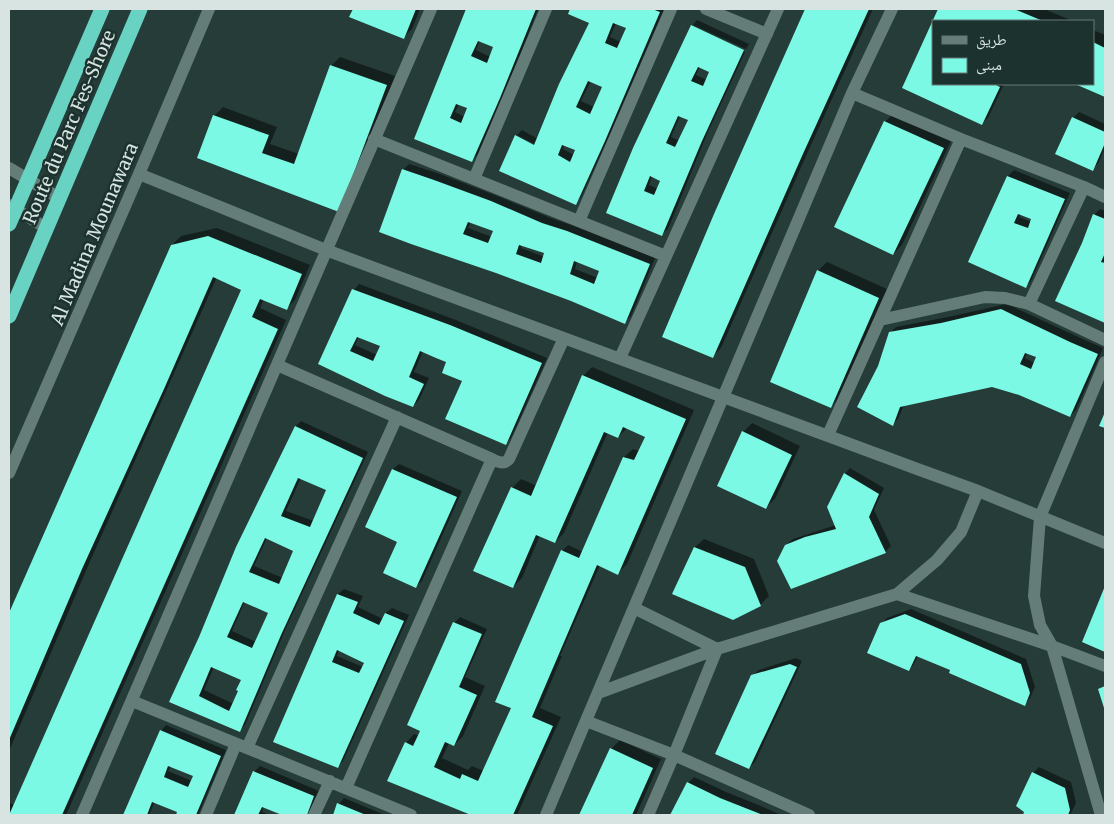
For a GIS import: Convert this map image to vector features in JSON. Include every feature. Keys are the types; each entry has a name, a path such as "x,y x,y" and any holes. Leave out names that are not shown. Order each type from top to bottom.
{"highway":[{"name":"Route du Parc Fes-Shore","path":"9,224 12,207 28,179 102,9"},
{"name":"Route du Parc Fes-Shore","path":"9,316 140,9"}],"street":[{"name":"Al Madina Mounawara","path":"9,473 209,9"},
{"path":"82,815 430,9"},
{"path":"474,179 546,9"},
{"path":"579,221 671,9"},
{"path":"706,9 767,34"},
{"path":"620,358 778,9"},
{"path":"546,815 852,93 892,9"},
{"path":"852,93 1105,197"},
{"path":"374,139 666,256"},
{"path":"828,435 961,139"},
{"path":"9,168 59,198"},
{"path":"139,174 326,250 978,491 1105,543"},
{"path":"1029,304 1084,187"},
{"path":"12,207 46,228"},
{"path":"880,320 985,297 1005,298 1029,304 1105,340"},
{"path":"277,365 504,463 509,459 564,338"},
{"path":"1101,815 1052,646 1040,625 1034,596 1040,517 1105,362"},
{"path":"206,815 242,746 396,417"},
{"path":"346,788 492,459"},
{"path":"598,693 717,648 898,594 937,560 960,532 978,491"},
{"path":"898,594 1105,666"},
{"path":"634,608 717,648"},
{"path":"648,815 717,648"},
{"path":"132,701 411,815"},
{"path":"586,721 674,755 809,815"},
{"path":"314,815 330,781"}],"building":[{"path":"353,9 416,9 404,39 349,17"},
{"path":"466,9 536,9 472,162 414,139","holes":["478,41 493,47 487,63 471,56","456,104 467,108 461,123 450,118"]},
{"path":"570,9 652,9 660,12 576,205 499,171 515,135 534,145 559,84 589,23 568,14","holes":["613,23 626,28 617,48 605,43","588,81 602,87 590,114 576,107","562,145 575,150 570,162 558,155"]},
{"path":"805,9 869,9 713,358 662,337"},
{"path":"938,9 1014,9 1041,20 933,20"},
{"path":"932,22 932,85 996,85 1000,87 982,125 902,88"},
{"path":"691,25 744,50 702,141 662,236 606,213 633,148","holes":["698,67 709,72 703,86 691,81","678,116 688,120 675,147 666,143","650,176 660,181 654,195 644,191"]},
{"path":"1094,42 1105,48 1105,97 1077,85 1094,85"},
{"path":"330,65 387,85 339,212 197,158 213,115 269,135 262,153 294,164"},
{"path":"1072,117 1105,132 1105,143 1093,171 1055,154"},
{"path":"884,121 944,148 893,255 834,227"},
{"path":"402,169 491,201 542,223 650,264 625,324 571,301 379,232","holes":["468,222 493,231 488,243 463,234","519,245 544,253 541,263 516,254","574,261 599,271 594,284 570,274"]},
{"path":"1007,176 1065,199 1026,288 968,262","holes":["1018,214 1031,219 1028,228 1014,223"]},
{"path":"1093,214 1105,219 1105,253 1101,262 1105,263 1105,323 1055,301 1082,243"},
{"path":"208,236 302,274 287,310 260,299 252,317 278,329 62,815 9,815 241,290 213,277 82,569 9,740 9,613 171,245"},
{"path":"817,270 879,298 831,408 770,382"},
{"path":"352,289 450,325 542,363 506,445 445,419 462,381 442,373 446,362 420,351 409,377 424,384 413,407 385,396 318,364","holes":["357,337 380,346 373,361 350,351"]},
{"path":"1001,309 1098,354 1070,417 1019,395 992,387 900,407 893,426 857,407 878,366 889,332 941,323","holes":["1025,353 1036,357 1031,369 1020,364"]},
{"path":"582,375 686,419 618,575 597,565 532,717 553,726 513,815 471,815 387,781 405,742 413,746 420,731 407,725 453,622 482,634 459,687 477,695 454,746 445,742 434,767 460,779 462,774 478,781 511,708 495,702 561,550 579,558 623,457 634,460 645,437 623,427 618,438 604,432 555,543 536,535 513,588 473,571 511,487 531,496"},
{"path":"1105,412 1105,428 1099,426"},
{"path":"295,426 363,458 281,635 240,732 169,702 199,637 236,547","holes":["298,478 326,490 310,527 281,516","265,538 293,551 279,584 249,572","243,602 268,613 252,648 227,637","211,667 241,680 229,711 199,696"]},
{"path":"742,431 792,455 766,509 717,486"},
{"path":"392,469 457,497 416,588 383,573 397,542 365,527"},
{"path":"844,473 879,494 869,517 886,553 791,589 777,561 785,545 805,537 836,529 827,507"},
{"path":"694,547 745,567 761,606 733,620 672,594"},
{"path":"1105,586 1105,652 1082,642"},
{"path":"337,594 358,602 353,613 379,625 385,613 404,621 338,768 273,742","holes":["337,650 364,663 359,673 332,662"]},
{"path":"905,614 1021,664 1030,693 1025,706 949,673 950,670 916,656 909,671 867,653 880,623"},
{"path":"790,664 797,667 749,769 715,754 751,675"},
{"path":"1105,686 1105,711 1098,689"},
{"path":"160,730 221,756 196,815 176,815 177,812 152,802 147,815 123,815","holes":["168,766 193,776 188,787 164,777"]},
{"path":"610,748 653,768 632,815 579,815"},
{"path":"253,771 314,796 307,815 282,815 262,807 258,815 234,815"},
{"path":"1032,772 1065,788 1070,810 1068,815 1023,815 1024,812 1016,806"},
{"path":"687,782 720,798 763,815 670,815"},
{"path":"337,803 366,815 333,815"}]}
